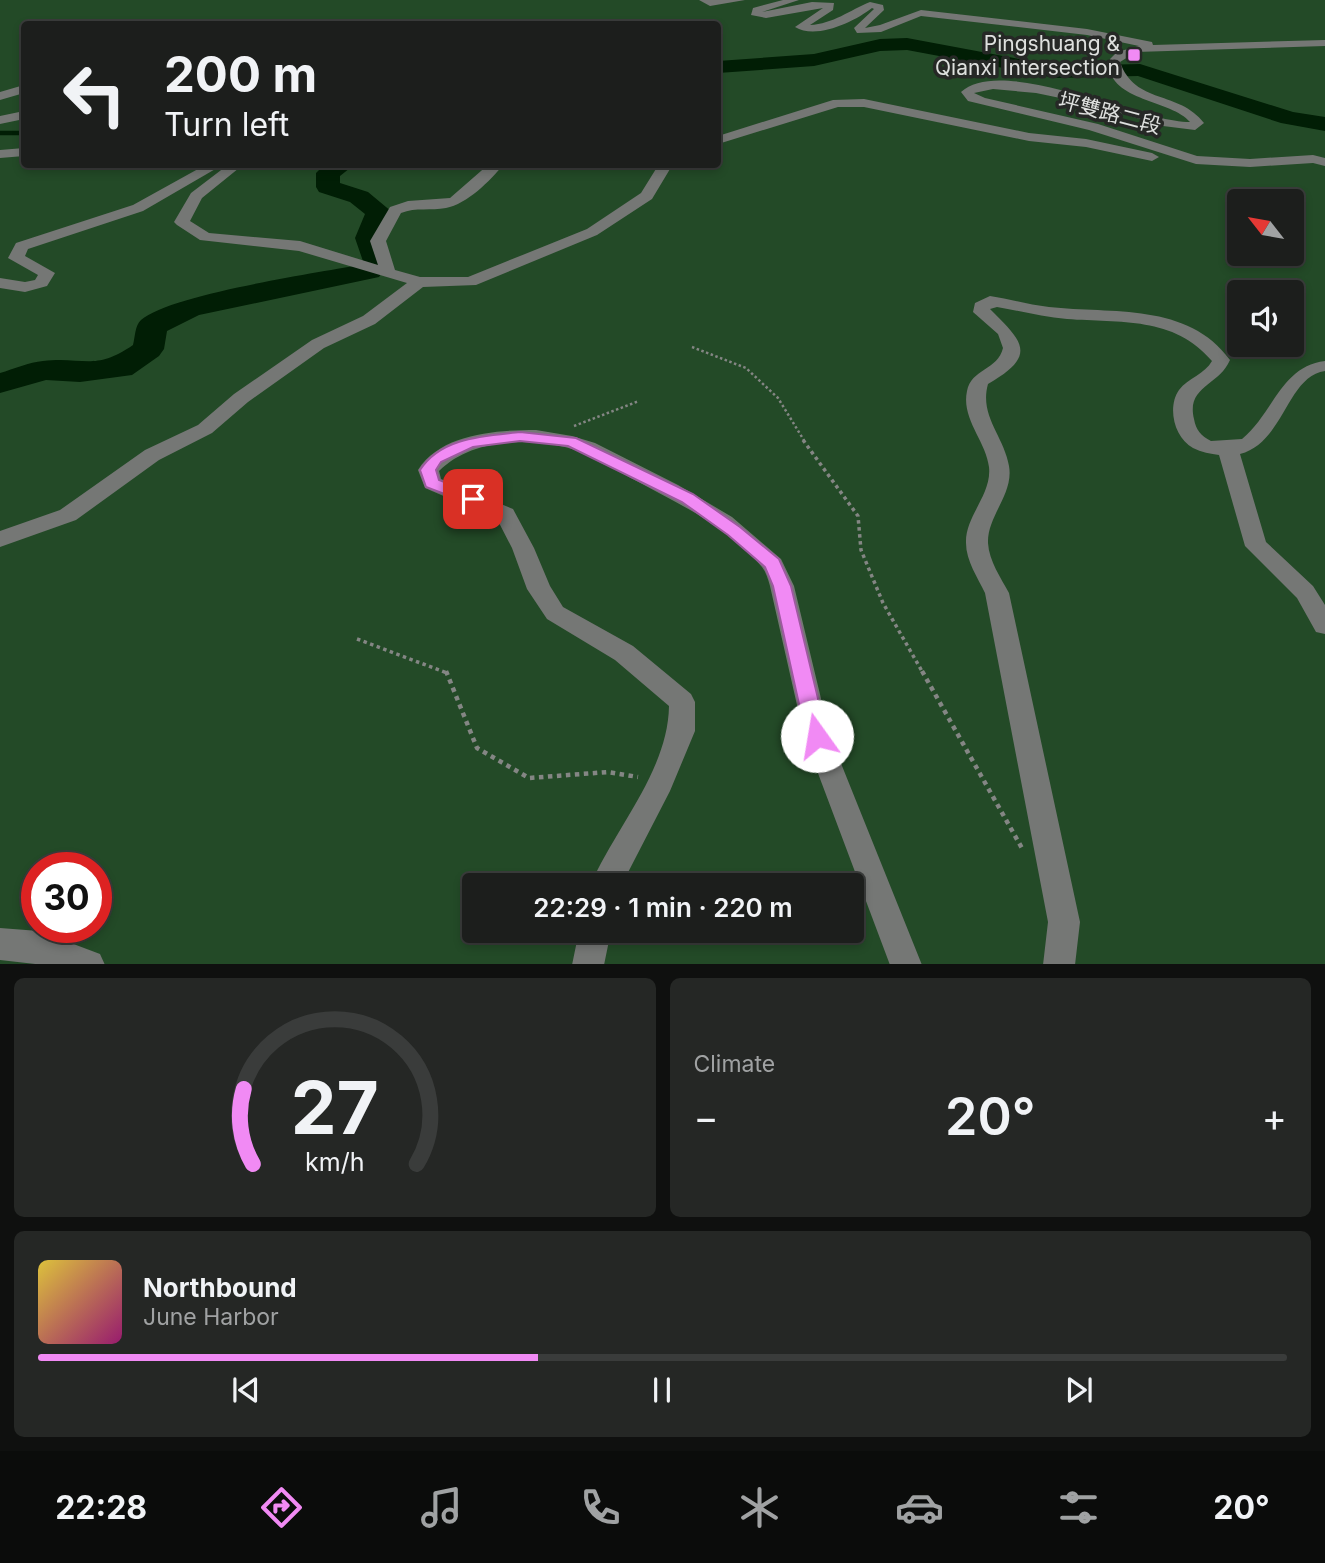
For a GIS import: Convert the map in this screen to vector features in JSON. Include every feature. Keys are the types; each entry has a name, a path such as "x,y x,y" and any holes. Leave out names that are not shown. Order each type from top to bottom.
{"street":[{"path":"704,0 710,3 740,0"},
{"path":"794,0 757,10 756,15 770,16 817,3 830,5 800,27 812,30 862,12 870,5 879,6 879,10 859,28 861,31 875,32 886,29 900,18 920,13 1087,32 1164,48"},
{"name":"坪雙路二段","path":"1325,43 1135,49 1121,54 1114,61 1118,73 1129,88 1184,111 1196,119 1198,123 1195,126 1172,125 1098,103 1023,88 977,85 967,92 972,98 982,101 1093,127 1196,160 1250,163 1313,159 1325,162"},
{"path":"1263,44 1325,51"},
{"path":"0,96 21,90"},
{"path":"721,140 837,103 864,103 1029,137 1086,143 1164,160 1196,160"},
{"path":"0,120 21,116"},
{"path":"0,154 21,152"},
{"path":"0,283 25,287 41,283 47,273 16,258 22,246 138,208 211,168"},
{"path":"233,168 196,196 181,222 205,237 300,246 419,282 470,282 592,232 647,196 664,168"},
{"path":"387,272 386,261 378,241 395,210 408,205 455,201 493,168"},
{"path":"0,539 68,515 152,455 205,429 241,398 318,344 369,320 419,282"},
{"path":"1059,964 1064,922 997,593 976,539 1000,477 999,464 976,416 974,393 979,381 1001,370 1013,349 1007,335 982,312 981,307 989,301 1047,312 1146,317 1200,338 1221,360 1219,370 1186,392 1182,401 1184,423 1193,438 1206,447 1228,449 1249,444 1267,426 1302,373 1313,365 1325,366"},
{"path":"612,873 660,782 682,731 682,702 624,653 555,613 539,589 523,548 505,514 432,483 428,470 436,459 470,443 520,437 571,441 688,498 734,531 773,564 782,586 817,736 906,964"},
{"path":"1228,449 1256,546 1305,592 1325,625"},
{"path":"588,964 592,943"},
{"path":"0,944 39,947 89,964"}],"path":[{"path":"692,347 746,368 778,398 815,458 858,516 861,550 883,603 1030,862"},
{"path":"569,426 639,401"},
{"path":"357,639 446,671 477,748 530,778 608,772 660,782"}],"green space":[{"path":"0,0 1325,0 1325,964 0,964"}],"waterway":[{"path":"721,67 814,60 880,45 907,44 1056,72 1140,70 1289,118 1325,124"},
{"path":"0,133 21,133"},
{"path":"336,168 328,173 328,187 359,197 379,212 368,238 376,261"},
{"path":"0,383 44,370 80,372 121,368 148,349 152,326 190,308 369,271"}],"place":[{"name":"Pingshuang & Qianxi Intersection","path":"1134,55"}],"route":[{"path":"473,499 432,483 428,470 436,459 470,443 520,437 571,441 688,498 734,531 773,564 782,586 817,736"}]}
